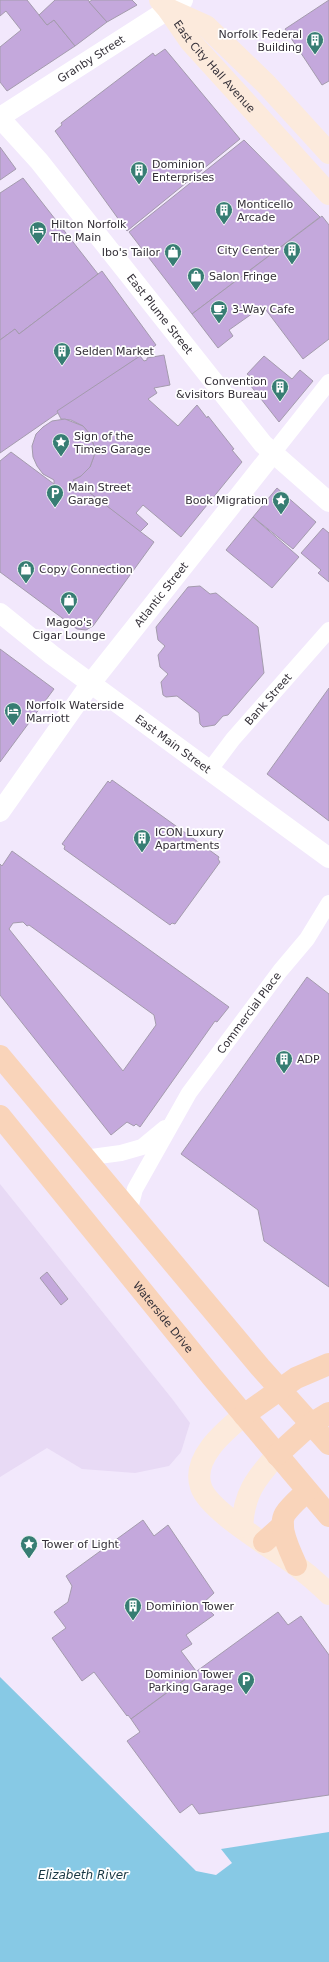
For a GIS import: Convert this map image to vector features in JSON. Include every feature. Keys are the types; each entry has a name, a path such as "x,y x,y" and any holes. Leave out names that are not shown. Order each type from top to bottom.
{"main road":[{"name":"East City Hall Avenue","path":"170,3 206,26 271,89 329,153"},
{"name":"East City Hall Avenue","path":"170,3 190,41 325,181"},
{"path":"0,1056 129,1212 280,1389 320,1418 329,1444"},
{"name":"Waterside Drive","path":"0,1116 244,1416 329,1516"},
{"path":"329,1364 305,1373 280,1389 222,1434 209,1450 202,1466 200,1481 203,1492 212,1505 296,1565 329,1594"},
{"path":"242,1527 244,1504 247,1495 257,1478 277,1456 320,1418"},
{"path":"296,1565 283,1525 286,1513 307,1491"},
{"path":"264,1542 283,1525"}],"street":[{"name":"Granby Street","path":"0,118 170,3"},
{"name":"East Plume Street","path":"0,118 39,162 263,444 329,502"},
{"name":"Atlantic Street","path":"0,812 91,683 329,382"},
{"name":"East Main Street","path":"0,613 52,655 329,858"},
{"name":"Bank Street","path":"209,771 233,739 329,630"},
{"name":"Commercial Place","path":"129,1212 135,1189 189,1092 280,971 307,939 329,903"},
{"name":"Commercial Place","path":"84,1158 122,1153 142,1147 170,1124"}],"shaded area":[{"path":"0,1184 190,1423 181,1452 169,1466 135,1473 82,1469 47,1448 0,1477"}],"water":[{"name":"Elizabeth River","path":"0,1677 196,1871 216,1875 232,1863 221,1849 329,1832 329,1962 0,1962"}],"building":[{"path":"0,0 27,0 47,25 54,20 75,46 7,91 0,82 0,47 21,30 6,11 0,16"},
{"path":"55,0 88,0 107,22 75,46 54,20 47,25 39,15"},
{"path":"92,0 132,0 137,5 107,22 89,2"},
{"name":"Norfolk Federal Building","path":"329,0 329,81 322,85 285,29"},
{"name":"Dominion Enterprises","path":"165,49 240,139 127,231 55,131 62,125 61,123 153,53 155,56"},
{"name":"Monticello Arcade","path":"244,140 320,217 192,314 129,232"},
{"path":"0,147 16,169 0,180"},
{"name":"Hilton Norfolk The Main","path":"23,178 98,274 19,334 15,329 0,340 0,193"},
{"name":"City Center","path":"322,216 329,225 329,339 303,359 263,306 229,330 233,336 218,348 192,314"},
{"name":"Selden Market","path":"102,271 156,345 0,453 0,340 15,329 19,334"},
{"path":"164,355 170,385 154,388 157,393 148,399 178,426 197,405 207,418 208,416 234,449 232,450 242,462 181,537 143,505 136,513 148,524 140,532 73,480 81,476 90,467 94,456 94,446 89,433 83,426 71,420 61,419 57,411 140,356 144,361 147,360 147,358"},
{"name":"Convention &visitors Bureau","path":"264,356 292,379 300,370 313,381 279,422 247,381 251,377 247,374"},
{"name":"Main Street Garage","path":"65,419 83,426 89,433 94,446 94,456 90,467 81,476 73,480 154,542 93,626 86,630 77,629 0,572 0,461 11,452 54,484 54,480 43,474 37,466 33,457 32,446 36,434 43,427 52,421"},
{"path":"277,488 316,522 293,549 253,517"},
{"path":"253,517 299,557 272,588 226,550"},
{"path":"323,528 329,533 329,582 318,573 321,570 301,553"},
{"path":"200,586 210,594 216,593 258,627 264,673 228,715 223,716 215,725 203,727 200,724 199,713 177,696 166,697 163,695 161,682 168,674 160,667 158,655 165,646 158,640 156,627 188,587"},
{"name":"Norfolk Waterside Marriott","path":"0,649 54,689 0,762"},
{"path":"329,688 329,821 267,774"},
{"name":"ICON Luxury Apartments","path":"112,780 219,857 218,859 220,862 175,924 172,923 170,925 64,849 65,846 62,844 108,781 110,783"},
{"path":"12,851 229,1007 217,1022 215,1021 140,1127 136,1124 134,1126 127,1122 111,1135 0,995 0,864 2,866","holes":["23,922 27,926 29,925 154,1015 156,1025 123,1071 9,929 13,923"]},
{"name":"ADP","path":"307,977 329,994 329,1287 264,1241 258,1210 181,1154"},
{"path":"47,1272 68,1299 61,1305 40,1278"},
{"name":"Dominion Tower","path":"143,1520 154,1536 168,1525 214,1593 202,1604 214,1615 186,1635 192,1644 181,1651 196,1671 131,1719 128,1715 127,1716 94,1672 82,1681 52,1638 66,1628 54,1612 68,1602 72,1586 66,1576"},
{"name":"Dominion Tower Parking Garage","path":"278,1612 288,1625 301,1616 329,1655 329,1795 199,1814 192,1804 180,1813 127,1741 140,1732 131,1719"}],"place":[{"name":"Norfolk Federal Building","path":"315,55"},
{"name":"Dominion Enterprises","path":"139,185"},
{"name":"Monticello Arcade","path":"224,225"},
{"name":"Hilton Norfolk The Main","path":"38,245"},
{"name":"City Center","path":"292,265"},
{"name":"Ibo's Tailor","path":"173,267"},
{"name":"Salon Fringe","path":"196,291"},
{"name":"3-Way Cafe","path":"219,324"},
{"name":"Selden Market","path":"62,366"},
{"name":"Convention &visitors Bureau","path":"280,402"},
{"name":"Sign of the Times Garage","path":"61,457"},
{"name":"Main Street Garage","path":"55,508"},
{"name":"Book Migration","path":"281,515"},
{"name":"Copy Connection","path":"26,584"},
{"name":"Magoo's Cigar Lounge","path":"69,615"},
{"name":"Norfolk Waterside Marriott","path":"13,726"},
{"name":"ICON Luxury Apartments","path":"142,853"},
{"name":"ADP","path":"284,1074"},
{"name":"Tower of Light","path":"29,1559"},
{"name":"Dominion Tower","path":"133,1621"},
{"name":"Dominion Tower Parking Garage","path":"246,1695"}]}
